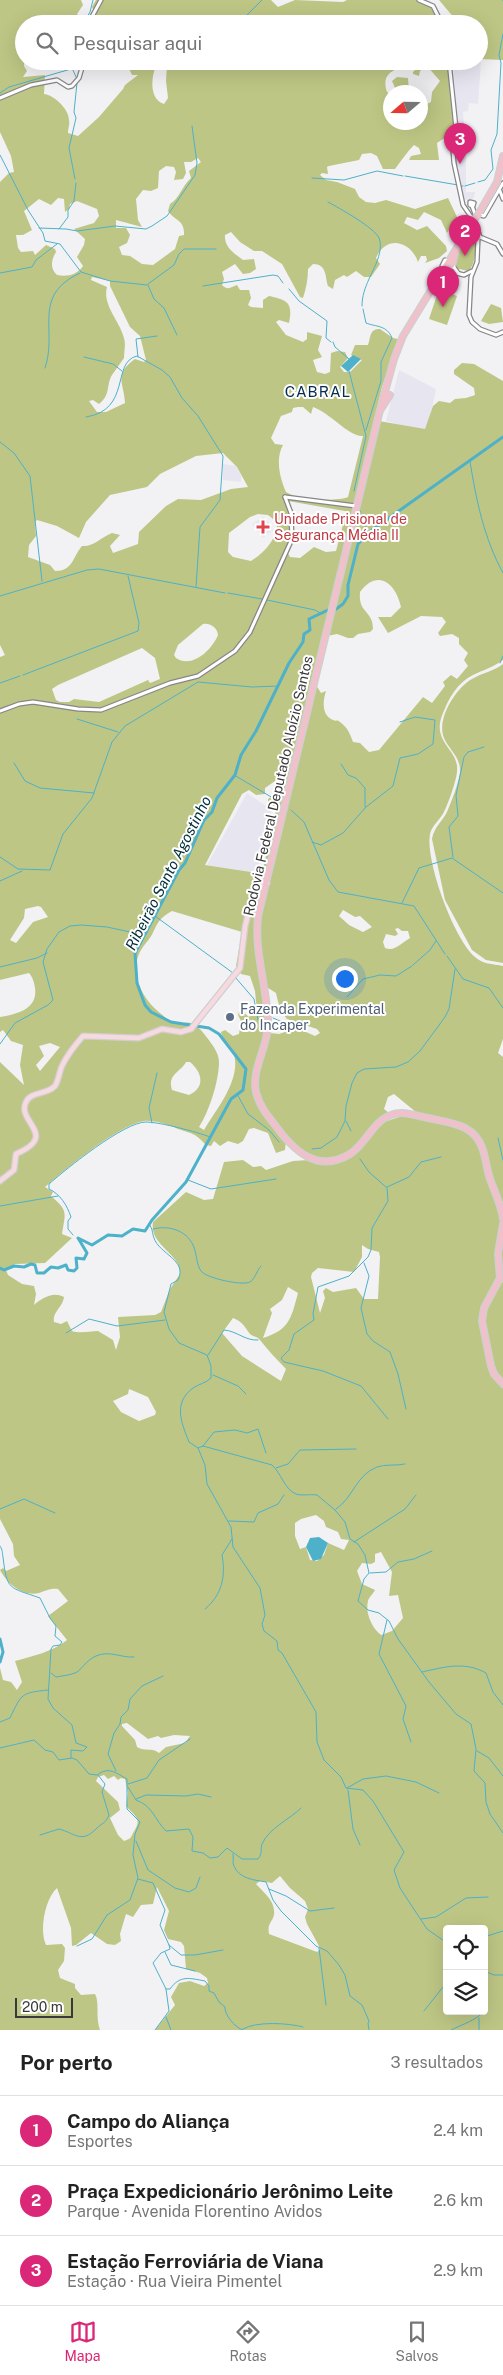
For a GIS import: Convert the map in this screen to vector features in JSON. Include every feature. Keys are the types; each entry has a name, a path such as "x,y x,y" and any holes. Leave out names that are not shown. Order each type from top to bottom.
{"highway":[{"path":"445,269 458,243 497,182 503,156"},
{"name":"Rodovia Federal Deputado Aloízio Santos","path":"445,269 403,336 388,378 258,916 256,937 268,1022 255,1085 258,1098 265,1112 293,1148 306,1157 318,1160 338,1159 349,1154 382,1120 394,1114 415,1115 464,1126 472,1131 479,1140 490,1180 501,1206 503,1219"},
{"path":"388,378 390,389"},
{"path":"379,414 390,395"},
{"path":"503,1224 498,1254 500,1278 482,1315 491,1366 494,1374 503,1384"}],"main road":[{"path":"0,1181 14,1170 16,1155 30,1149 34,1144 36,1134 24,1110 25,1103 32,1096 44,1093 55,1085 63,1064 83,1036 139,1038 162,1029 181,1032 194,1025 240,968 245,927 252,898 259,888 267,883"}],"street":[{"path":"93,15 101,0"},
{"path":"419,0 433,6 438,15"},
{"path":"0,98 31,85 57,80 68,87 72,86 79,78 81,70"},
{"path":"450,70 456,128 453,154 462,202 478,230 479,238 470,285 469,315 472,322 480,329 494,335 503,332"},
{"path":"462,202 471,205 476,216 484,216 503,183"},
{"path":"499,190 503,199"},
{"path":"479,238 490,240 496,244 503,254"},
{"path":"448,262 458,273"},
{"path":"445,269 466,274 474,269"},
{"path":"466,274 470,285"},
{"path":"0,711 26,703 101,710 170,683 198,676 234,651 250,632 292,539 292,517 285,497 356,506"}],"shaded area":[{"path":"454,70 480,70 478,104 469,103 468,111 463,112 466,192 475,192 474,198 469,200 464,200 455,166 454,151 458,134"},
{"path":"399,370 436,389 427,432 386,421"},
{"path":"223,464 236,466 241,475 241,482 223,480"},
{"name":"Unidade Prisional de Segurança Média II","path":"263,517 268,521 273,530 263,538 252,524"},
{"path":"247,793 272,810 258,873 207,865"}],"green space":[{"path":"0,0 81,0 83,5 78,15 15,15 15,70 26,70 23,77 45,75 44,94 52,97 64,107 68,116 68,133 78,136 99,117 125,85 138,75 132,75 130,70 155,70 152,87 156,98 164,104 168,98 167,70 394,70 386,78 385,85 383,85 383,130 428,130 428,104 431,102 432,92 440,81 430,70 448,70 455,137 443,139 437,143 439,160 409,160 411,156 421,154 419,148 414,145 395,169 383,169 377,156 371,153 362,154 359,160 329,166 327,167 328,174 322,173 320,175 326,180 355,189 359,197 366,202 375,203 386,200 415,209 448,198 458,219 447,233 441,220 424,212 418,220 407,217 404,223 417,230 427,226 446,246 447,251 439,258 425,263 427,260 426,256 421,256 418,262 410,249 398,243 392,243 380,250 376,258 380,264 371,277 364,277 356,271 347,277 344,275 335,280 333,289 328,286 326,275 321,266 313,264 308,269 307,284 303,298 300,297 282,264 262,251 254,251 240,242 231,232 225,235 226,243 230,249 243,260 254,259 256,269 250,273 243,274 235,264 222,272 224,279 222,285 228,288 237,285 240,290 249,290 251,298 248,305 251,307 263,308 263,300 269,296 285,301 290,311 289,323 279,320 276,322 286,335 303,342 307,339 307,332 322,336 318,350 322,357 313,360 317,372 325,374 330,372 331,353 337,351 345,352 348,358 340,367 344,372 350,372 362,360 351,355 355,345 368,345 372,332 376,329 380,329 393,338 398,339 382,387 309,692 256,925 267,1034 255,1093 286,1141 285,1150 276,1153 268,1133 254,1128 249,1129 243,1141 238,1144 228,1141 220,1146 214,1141 211,1146 206,1145 194,1134 161,1123 144,1121 133,1124 93,1149 45,1187 53,1192 51,1196 63,1209 65,1217 62,1234 72,1238 45,1263 15,1264 6,1270 8,1275 22,1284 34,1286 36,1294 34,1305 52,1295 64,1297 55,1315 54,1322 61,1324 67,1321 72,1331 75,1332 98,1331 113,1340 116,1350 120,1337 118,1317 155,1315 161,1312 170,1289 180,1274 176,1260 156,1237 153,1230 153,1222 186,1192 204,1200 213,1199 224,1162 243,1160 253,1167 261,1166 266,1170 293,1161 309,1160 325,1165 338,1162 345,1159 384,1122 402,1116 464,1128 477,1139 502,1217 497,1246 497,1282 480,1315 482,1335 493,1376 503,1385 503,2030 155,2030 175,2005 171,1997 179,1983 190,1981 204,1986 208,1983 207,1978 200,1973 186,1969 184,1946 181,1942 168,1939 164,1930 169,1911 157,1887 153,1904 141,1905 133,1917 126,1914 120,1934 121,1941 115,1945 107,1944 91,1933 72,1946 71,1928 57,1888 49,1899 43,1923 46,1945 62,1944 65,1948 64,1961 58,1970 60,1978 75,1984 75,1988 81,1995 95,1994 100,2030 0,2030 0,1668 3,1680 11,1682 17,1690 22,1682 15,1661 49,1651 67,1640 48,1616 68,1601 58,1589 50,1589 33,1594 21,1591 7,1580 0,1570 3,1568 6,1571 20,1565 14,1556 13,1544 0,1519 0,1062 24,1085 20,1065 23,1045 11,1041 3,1030 0,1032 0,1017 19,1012 30,1006 35,995 34,982 29,973 0,980 0,657 5,655 0,645 0,182 9,173 14,172 11,156 0,132","holes":["198,158 201,162 189,171 191,178 176,199 170,204 168,211 181,223 184,230 184,235 179,236 175,249 153,265 142,264 130,256 122,255 119,247 127,243 130,235 126,228 116,228 116,220 142,227 138,220 136,199 143,190 151,191 158,188 159,171 166,166 174,167 176,172 174,180 183,179 186,173 184,162 191,162","58,198 64,199 65,212 69,209 70,204 77,201 97,209 99,216 94,223 74,229 85,239 84,245 77,257 83,266 75,273 64,276 57,275 53,270 52,264 56,252 55,249 46,245 35,255 33,251 21,252 18,248 16,235 23,235 32,230 24,211 39,199 51,205","92,277 110,281 110,286 130,327 140,336 146,360 144,362 135,359 124,370 121,380 125,403 106,412 97,412 89,401 93,400 99,404 103,401 112,375 124,358 125,345 122,332 109,307 106,294 107,287 91,280","303,407 311,414 313,407 326,414 345,429 363,436 348,497 342,499 317,499 299,497 286,492 280,475 279,462 283,445 275,444 271,438 281,416 292,412 293,408","223,453 237,467 248,487 231,489 201,500 178,499 166,506 139,532 138,544 113,553 110,546 120,535 112,533 94,543 82,546 72,563 65,569 55,571 50,565 28,557 29,545 36,536 35,522 37,520 57,526 79,538 86,522 110,495 147,487 160,474 196,456","288,501 345,511 336,551 326,552 314,547 300,558 290,557 287,551 291,526","258,514 268,515 277,522 273,539 261,554 251,561 233,557 228,552 229,533 250,517","203,624 211,625 215,628 218,635 215,641 206,652 195,660 182,661 174,655 178,645","142,648 155,658 160,679 150,683 148,680 99,702 74,699 69,702 60,702 56,700 52,689","285,765 283,787 277,798 271,797 268,799 268,802 276,810 263,869 258,873 205,865 242,794 249,790 256,795 265,794 265,788 275,781","38,906 41,907 48,917 33,922 16,943 10,940 24,918 25,909","172,911 242,932 236,966 241,974 250,976 255,991 257,1011 249,1017 242,1011 239,1012 238,1015 241,1021 239,1034 233,1036 225,1030 221,1032 233,1051 235,1072 222,1102 204,1130 199,1127 213,1096 219,1070 218,1055 199,1028 189,1023 172,1023 153,1006 141,989 136,971 140,952 156,926","50,1043 60,1047 40,1071 36,1065 44,1056 39,1046","186,1062 190,1062 194,1066 200,1079 198,1088 189,1095 172,1090 171,1085 171,1080","362,1245 379,1252 378,1299 364,1299 356,1288 333,1292 326,1288 323,1291 325,1298 320,1313 311,1277 312,1273 318,1268 354,1272 362,1257","288,1287 298,1293 288,1322 272,1335 263,1338 272,1313 270,1309 282,1300","233,1318 241,1323 251,1335 259,1339 286,1369 281,1381 242,1356 222,1333","129,1389 148,1397 156,1412 155,1415 139,1421 121,1412 113,1401 128,1394","316,1515 324,1521 326,1527 338,1532 341,1539 349,1540 344,1550 328,1543 324,1555 317,1561 310,1560 306,1547 300,1549 295,1536 295,1523 301,1519","381,1552 392,1572 389,1596 398,1595 403,1618 392,1631 381,1635 372,1624 368,1615 368,1601 375,1590 362,1584 357,1571 362,1563 371,1564 375,1562 375,1554","127,1723 148,1739 158,1736 161,1738 174,1735 190,1736 185,1743 166,1747 159,1753 154,1750 137,1747 135,1740 122,1724","104,1775 108,1779 114,1776 118,1780 121,1778 125,1779 128,1793 126,1806 138,1821 129,1839 124,1841 118,1835 110,1818 120,1810 118,1802 96,1781 98,1777","280,1876 305,1901 308,1909 305,1917 319,1946 320,1949 317,1952 269,1934 269,1925 274,1915 274,1910 271,1901 256,1884 260,1881 272,1883"]},
{"path":"96,0 271,0 278,7 295,0 343,2 347,0 417,0 430,6 435,15 94,15 92,7"},
{"path":"439,0 503,0 503,60 488,59 488,15 452,15"},
{"path":"415,70 421,70 419,76 413,74"},
{"path":"397,77 408,78 408,85 394,85 392,81"},
{"path":"474,222 475,256 468,271 459,269 459,272 455,267 455,254"},
{"path":"439,289 457,296 447,325 429,319"},
{"path":"491,304 501,308 503,322 489,324 481,321"},
{"path":"462,363 474,364 503,381 503,660 462,682 451,696 443,713 440,732 457,764 457,772 454,787 446,808 431,831 430,846 432,862 443,899 458,934 475,957 481,961 503,966 503,1039 498,1053 503,1057 503,1203 492,1177 483,1143 475,1131 463,1123 417,1113 394,1094 388,1097 384,1109 389,1113 376,1122 354,1147 341,1156 330,1159 318,1159 311,1157 294,1145 277,1126 263,1105 257,1085 258,1072 270,1033 279,1034 297,1028 315,1036 320,1033 317,1029 287,1019 281,1010 276,993 265,986 260,940 265,894 316,685 321,693 326,691 324,703 326,715 343,724 353,742 360,743 369,752 379,750 423,697 432,703 445,686 443,682 451,675 457,679 468,666 464,660 468,653 459,644 459,638 452,634 440,636 438,633 446,622 442,617 421,616 388,633 378,617 391,617 401,607 399,599 391,586 380,580 373,581 360,592 361,604 371,618 373,629 370,632 358,634 353,638 337,634 327,636 379,421 425,429 433,406 439,401 450,403 455,399 475,395 474,388 454,374 454,370","holes":["343,910 355,917 360,916 372,927 363,932 349,925 339,916","398,928 402,931 408,931 410,938 395,948 385,948 383,942 386,934 395,936 398,934 395,929"]},
{"path":"503,664 503,963 486,960 472,950 445,900 432,839 434,831 449,808 457,787 460,772 459,762 444,738 442,730 445,713 454,697 466,683"},
{"path":"503,1236 503,1281 501,1251"},
{"path":"503,1281 503,1381 494,1368 484,1321 488,1306"}],"water":[{"path":"353,355 361,359 348,372 341,366"},
{"path":"319,1537 328,1543 321,1559 313,1561 306,1547 310,1538"}],"waterway":[{"path":"88,15 93,0"},
{"path":"247,15 262,0"},
{"path":"478,182 485,180 493,169 491,150 497,134 501,63 499,55 503,34"},
{"path":"0,93 9,87 68,70"},
{"path":"73,70 77,79"},
{"path":"75,179 69,148 76,118 74,112 77,83"},
{"path":"39,228 77,231 115,226 146,229 152,226 167,216 195,175 197,163 192,126"},
{"path":"0,155 28,210 43,233 45,241 60,244 81,272 110,281 147,285"},
{"path":"312,178 344,180 377,171 403,176"},
{"path":"405,176 458,185"},
{"path":"59,229 68,217 68,210 74,201 76,183"},
{"path":"465,186 475,183"},
{"path":"328,202 364,224 379,238 379,254 365,289 362,306"},
{"path":"0,273 32,267 36,260 57,244"},
{"path":"148,284 174,265 179,254 184,249 216,249"},
{"path":"45,368 48,354 51,303 56,292 65,282 80,273"},
{"path":"203,286 273,275 278,276 283,283"},
{"path":"148,285 154,299 164,308 177,335"},
{"path":"289,289 299,301 327,321 326,338 331,342"},
{"path":"363,309 366,323 381,327 392,338 381,362 381,381 366,430"},
{"path":"138,357 136,339 157,336"},
{"path":"333,342 335,347 349,359"},
{"path":"86,417 100,413 110,405 125,367 129,360 137,356 162,370 170,377 182,398 198,416 223,456 220,500 200,527 196,587"},
{"path":"84,357 113,364 122,371"},
{"path":"349,371 366,436 354,491"},
{"name":"Ribeirão Santo Agostinho","path":"0,1268 4,1270 14,1266 24,1267 31,1264 35,1265 37,1273 44,1273 51,1267 58,1268 66,1265 68,1270 74,1271 77,1268 76,1258 84,1259 87,1253 78,1238 92,1245 108,1235 122,1236 133,1229 145,1231 152,1220 186,1182 231,1099 243,1090 246,1069 219,1034 209,1028 171,1022 151,1012 145,1005 137,983 135,953 179,870 185,863 204,820 212,812 217,798 235,775 241,755 256,731 289,663 303,642 304,634 310,630 309,619 328,610 336,609 343,604 348,596 348,585 358,544 372,530 503,437"},
{"path":"0,442 14,453 30,476 42,581"},
{"path":"470,461 482,518 496,560 503,573"},
{"path":"360,511 368,533"},
{"path":"0,596 87,570 99,569 225,593"},
{"path":"23,675 138,631 139,623 128,576"},
{"path":"228,593 262,599"},
{"path":"267,600 315,610 322,614"},
{"path":"500,663 503,656"},
{"path":"0,683 20,676"},
{"path":"0,857 18,869 50,870 63,834 92,798 112,742 125,726 198,682 252,687 278,686"},
{"path":"312,842 321,845 343,833 366,807 393,786 400,758 418,754 433,744 435,720 415,717 400,722"},
{"path":"77,719 118,732"},
{"path":"453,857 449,827 458,816 456,795 464,757 468,752 484,747"},
{"path":"14,763 25,781 40,788 94,793"},
{"path":"341,764 348,775 356,778 365,788 365,807"},
{"path":"234,775 278,801"},
{"path":"291,810 304,822 329,880 338,892 414,906 445,954"},
{"path":"402,903 419,868 452,858 503,893"},
{"path":"0,881 22,871"},
{"path":"155,916 233,973"},
{"path":"0,1044 15,1023 48,1005 53,1000 43,962 47,949 59,932 70,926 81,925 107,927 144,935"},
{"path":"413,965 430,950 436,941"},
{"path":"0,967 37,958 47,953"},
{"path":"447,956 463,979 489,988 503,1008"},
{"path":"347,997 363,979 380,975 396,976 412,966"},
{"path":"312,1149 321,1148 337,1137 345,1121 346,1106 352,1083 357,1073 364,1069 396,1067 408,1062 420,1051 449,1009 455,969"},
{"path":"235,977 254,999 258,1020"},
{"path":"273,1018 289,1025"},
{"path":"152,1123 149,1108 157,1073"},
{"path":"237,1094 248,1114 269,1130 279,1142"},
{"path":"346,1121 351,1131"},
{"path":"73,1235 68,1229 68,1221 71,1217 67,1208 63,1200 49,1189 49,1184 96,1147 124,1130 136,1124 146,1122 210,1137"},
{"path":"498,1138 503,1160"},
{"path":"387,1187 409,1177 421,1162 441,1157"},
{"path":"360,1159 369,1172 387,1188 388,1201 372,1228 371,1250 368,1257 349,1276 318,1287 313,1314 314,1320 294,1334 289,1350 281,1358 284,1362 323,1371 361,1386 388,1419"},
{"path":"188,1180 211,1189 276,1179"},
{"path":"0,1206 58,1196"},
{"path":"149,1224 157,1244 179,1267 178,1280 171,1284 164,1312 169,1329 179,1343 207,1355 211,1366 211,1378 193,1388 187,1394 181,1406 181,1420 189,1442 198,1448 203,1446 214,1432 235,1430 247,1433 258,1429 266,1453"},
{"path":"153,1229 170,1228 181,1232 193,1245 201,1271 217,1279 232,1282 250,1282 261,1266"},
{"path":"364,1263 369,1276 361,1308 367,1334 373,1341 390,1352 398,1374 406,1409"},
{"path":"66,1333 89,1319 117,1326 165,1320"},
{"path":"208,1355 224,1330 249,1339 258,1340"},
{"path":"213,1375 238,1386 246,1394"},
{"path":"203,1446 272,1465 292,1492 298,1495 317,1495 335,1510 345,1522 350,1539 358,1544 365,1555 369,1573 364,1579 358,1601 368,1610 379,1613 389,1621 398,1639 429,1682 456,1714 471,1724 476,1749 474,1771 485,1783 486,1802 490,1814 503,1833"},
{"path":"198,1448 205,1465 207,1484 231,1527 233,1547 260,1588 265,1615 262,1624 264,1631 277,1641 278,1650 282,1653 316,1712 317,1742 324,1760 341,1777 346,1788 363,1790 373,1801 404,1852 394,1870 400,1888 427,1929 443,1940"},
{"path":"276,1468 288,1464 300,1450 356,1449"},
{"path":"336,1509 347,1499 364,1475 370,1471 380,1466 405,1464"},
{"path":"229,1521 254,1522 258,1513 278,1504 284,1495"},
{"path":"354,1542 405,1509 416,1495"},
{"path":"0,1509 24,1499 55,1513"},
{"path":"205,1609 211,1604 219,1591 223,1578 222,1555 232,1539"},
{"path":"0,1546 8,1582 16,1589 40,1598 56,1626 55,1636 62,1642 51,1649 48,1699 53,1708 72,1725 76,1743 87,1747 83,1751 71,1750 71,1758"},
{"path":"370,1573 386,1572 398,1562 414,1559 432,1551"},
{"path":"387,1620 379,1654 406,1706 403,1719 411,1742"},
{"name":"Ribeirão Santo Agostinho","path":"0,1639 3,1652 0,1662"},
{"path":"51,1673 56,1677 75,1673 92,1658 101,1654 134,1657"},
{"path":"422,1672 454,1666 478,1669 486,1673 493,1692 503,1705"},
{"path":"116,1771 108,1754 121,1717 128,1710 130,1699 142,1686 163,1676"},
{"path":"0,1722 10,1718 23,1696 32,1692 48,1690"},
{"path":"128,1784 147,1778 159,1760 190,1739"},
{"path":"0,1748 34,1740 45,1750 53,1752 59,1760 72,1758 77,1760 89,1774 97,1775 101,1772 109,1771 127,1779 127,1809 140,1822 135,1834 133,1855 138,1878 130,1900 107,1915 92,1939 77,1946"},
{"path":"477,1751 489,1758 503,1776"},
{"path":"40,1835 59,1829 82,1837 91,1833 105,1821 109,1815 102,1792 105,1784 98,1775"},
{"path":"347,1788 363,1779 386,1776 416,1782 439,1793"},
{"path":"128,1787 136,1800 150,1809 166,1831 189,1829 193,1837 192,1851 203,1853 210,1858 218,1857 227,1848 242,1859 258,1859 262,1844 269,1833 301,1808"},
{"path":"348,1790 353,1829 360,1845"},
{"path":"136,1799 146,1795 186,1796 198,1794 211,1797"},
{"path":"136,1841 148,1870 175,1888 189,1892 196,1888 200,1877"},
{"path":"233,1854 233,1865 236,1870 243,1876 266,1882 273,1900 281,1911 316,1946 327,1951 339,1965 345,1975 350,1996 362,2005 369,2021 369,2030"},
{"path":"138,1879 153,1883 165,1910 160,1925 169,1945 181,1955 195,1955 223,1950"},
{"path":"269,1889 286,1896 310,1911 334,1908"},
{"path":"421,1919 436,1917 466,1898 488,1897"},
{"path":"488,1936 503,1931"},
{"path":"155,2030 169,2011 166,1989 153,1963 161,1953 170,1949 169,1945"},
{"path":"319,1948 326,2005"},
{"path":"165,1952 171,1965 195,1971"},
{"path":"488,1973 503,1975"},
{"path":"166,1989 170,1989 177,1981 185,1979 205,1981 209,1986 209,1991 214,1993 219,2002 225,2007 226,2013 231,2020 237,2027 243,2030"},
{"path":"424,2011 443,1987"},
{"path":"451,2030 480,2015"},
{"path":"166,2017 171,2030"},
{"path":"479,2018 479,2030"},
{"path":"243,2029 249,2026 273,2024 290,2024 303,2027"}],"place":[{"name":"Estação Ferroviária de Viana","path":"460,164"},
{"name":"Praça Expedicionário Jerônimo Leite","path":"465,256"},
{"name":"Campo do Aliança","path":"443,307"},
{"name":"Unidade Prisional de Segurança Média II","path":"263,527"},
{"name":"Fazenda Experimental do Incaper","path":"230,1017"}],"district":[{"name":"CABRAL","path":"318,391"}]}
